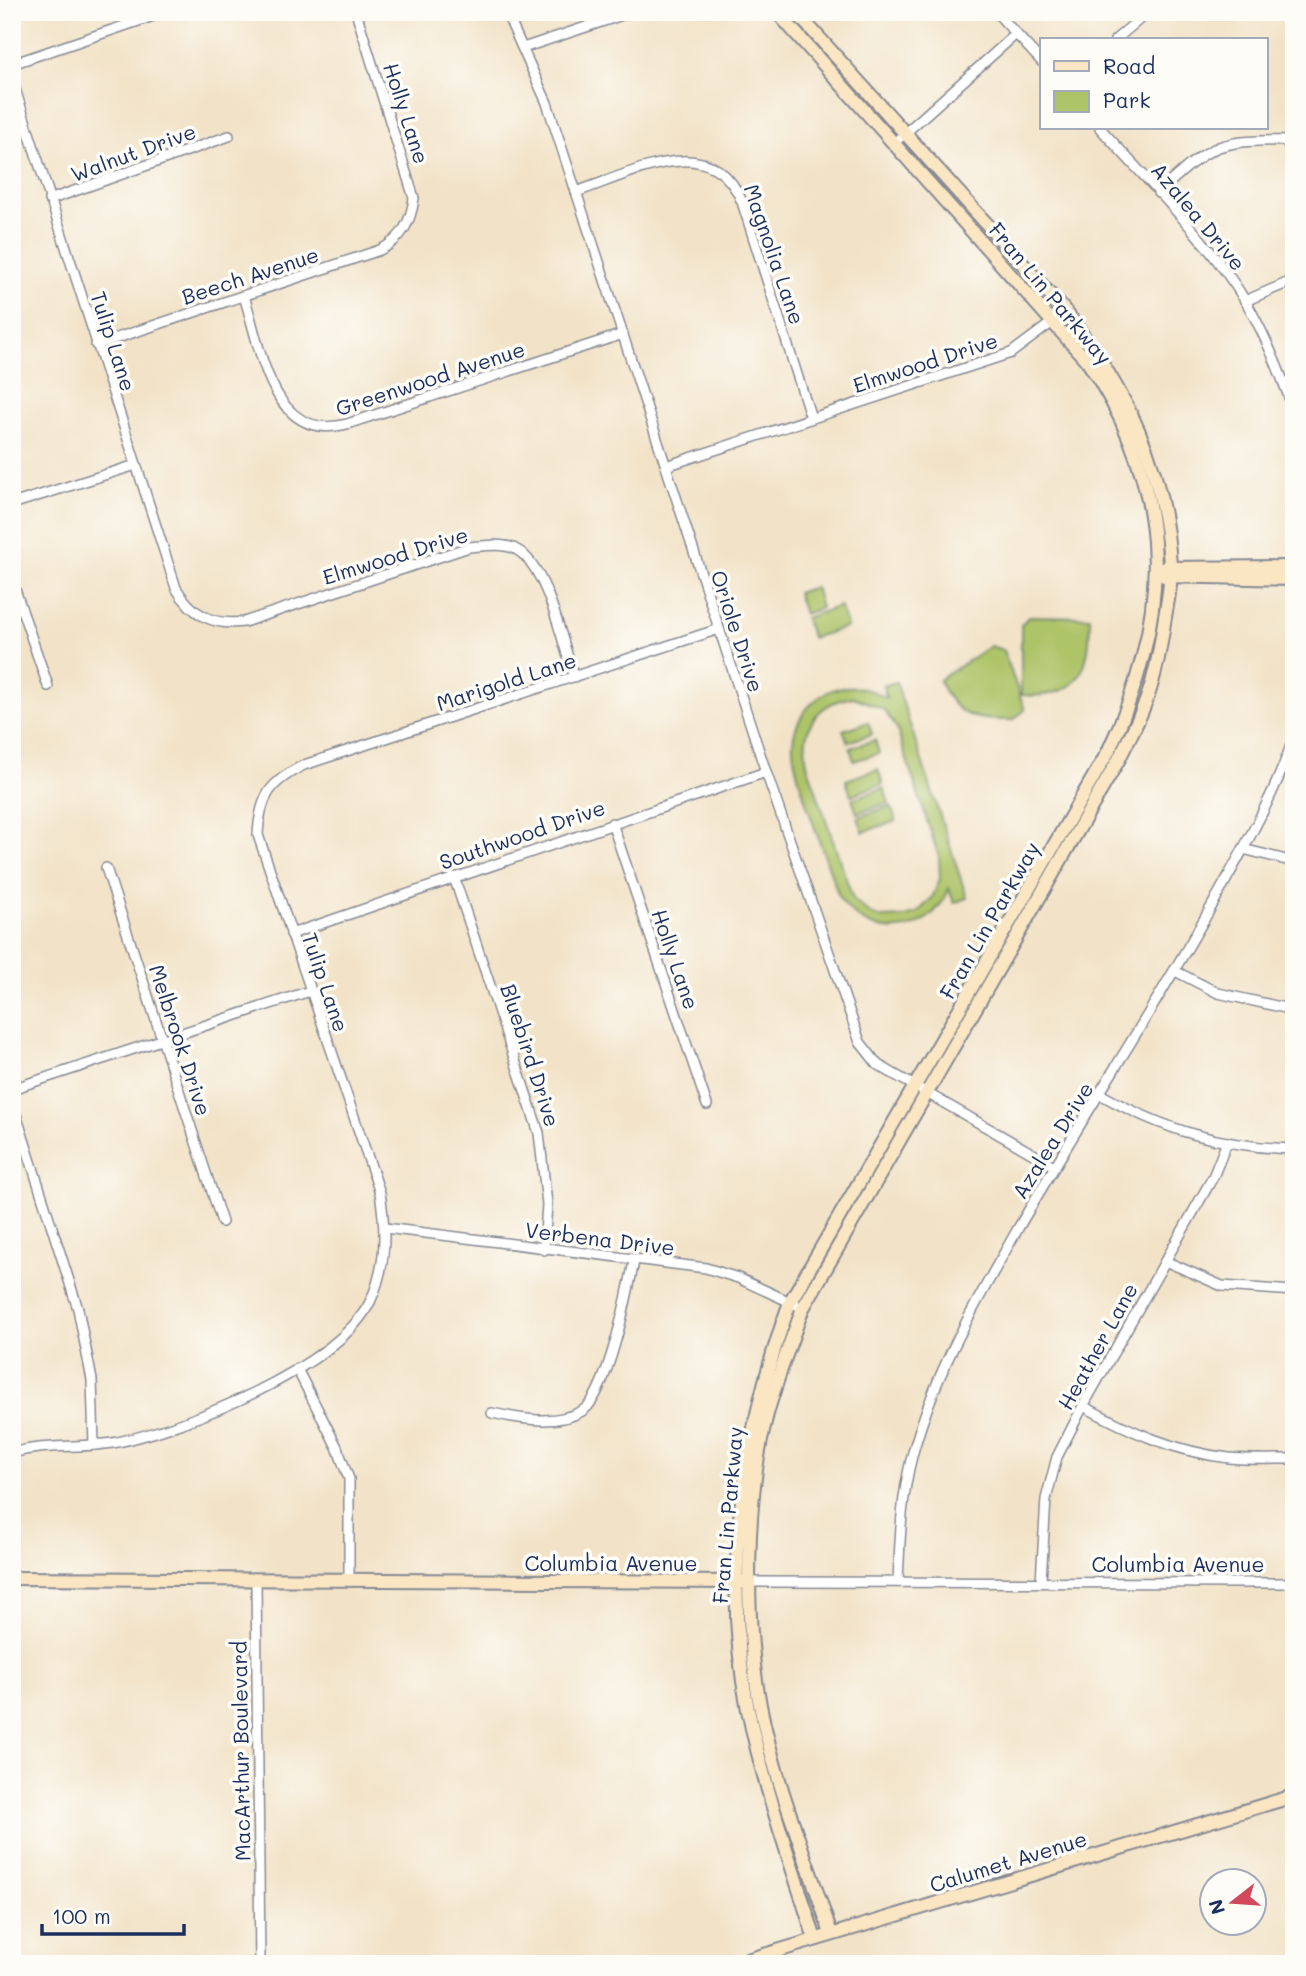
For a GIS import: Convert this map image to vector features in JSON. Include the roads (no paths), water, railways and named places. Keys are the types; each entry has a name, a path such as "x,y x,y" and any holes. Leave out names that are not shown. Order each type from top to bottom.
{"street":[{"path":"12,64 165,12"},
{"name":"Holly Lane","path":"356,12 412,186 414,198 407,225"},
{"name":"Oriole Drive","path":"506,12 547,103 766,772 860,1042 878,1065 1054,1166"},
{"path":"523,48 631,12"},
{"name":"Fran Lin Parkway","path":"777,12 1066,312 1108,369 1143,437 1161,501 1170,572 1160,654 1145,705 1119,759 790,1302 771,1353 755,1414 744,1496 744,1582 760,1706 777,1771 831,1934"},
{"name":"Fran Lin Parkway","path":"796,12 1098,376 1131,443 1149,503 1154,573 1152,624 1132,702 1108,752 803,1308 783,1360 767,1417 754,1497 738,1640 748,1708 764,1775 815,1939"},
{"path":"996,12 1040,60"},
{"path":"1117,38 1148,12"},
{"path":"899,139 1016,34"},
{"name":"Tulip Lane","path":"12,80 176,588 191,608"},
{"name":"Azalea Drive","path":"1102,130 1215,257 1245,301 1271,351 1294,411"},
{"name":"Walnut Drive","path":"49,200 229,136"},
{"path":"1158,193 1197,158 1225,143 1294,141"},
{"name":"Magnolia Lane","path":"576,192 672,161 703,162 724,173 743,202 811,418"},
{"name":"Beech Avenue","path":"96,345 380,250 397,240 407,225"},
{"path":"1245,301 1294,280"},
{"name":"Greenwood Avenue","path":"244,296 276,396 294,417 318,428 347,424 623,334"},
{"name":"Elmwood Drive","path":"666,466 1011,354 1066,312"},
{"path":"12,504 136,465"},
{"name":"Elmwood Drive","path":"191,608 216,622 244,622 469,547 494,545 517,549 538,570 574,677"},
{"path":"1154,573 1294,567"},
{"path":"1170,572 1294,579"},
{"path":"12,581 48,686"},
{"name":"Marigold Lane","path":"304,765 719,629"},
{"name":"Azalea Drive","path":"898,1582 901,1509 925,1412 953,1341 1054,1166 1175,971 1243,849 1294,736"},
{"name":"Tulip Lane","path":"12,1453 65,1445 118,1442 186,1421 297,1369 341,1338 369,1304 383,1263 386,1228 380,1193 258,835 259,808 278,778 304,765"},
{"name":"Southwood Drive","path":"291,934 766,772"},
{"name":"Holly Lane","path":"612,823 707,1105"},
{"path":"1243,849 1294,862"},
{"name":"Melbrook Drive","path":"106,868 222,1222"},
{"name":"Bluebird Drive","path":"454,877 539,1133 547,1205 544,1250"},
{"path":"1175,971 1218,993 1294,1010"},
{"path":"12,1089 310,991"},
{"path":"1100,1094 1144,1119 1227,1142 1294,1150"},
{"path":"12,1102 78,1309 92,1380 94,1445"},
{"name":"Heather Lane","path":"1041,1581 1046,1499 1057,1457 1083,1406 1218,1169 1227,1142"},
{"name":"Verbena Drive","path":"386,1228 544,1250 706,1268 803,1308"},
{"path":"492,1412 516,1418 566,1418 583,1411 595,1398 622,1319 634,1261"},
{"path":"1165,1261 1222,1286 1294,1291"},
{"path":"297,1369 337,1447 349,1479 349,1579"},
{"path":"1083,1406 1130,1432 1182,1450 1230,1458 1294,1459"},
{"name":"Columbia Avenue","path":"12,1578 1294,1583"},
{"name":"MacArthur Boulevard","path":"256,1579 260,1964"},
{"name":"Calumet Avenue","path":"734,1964 1294,1796"}]}
